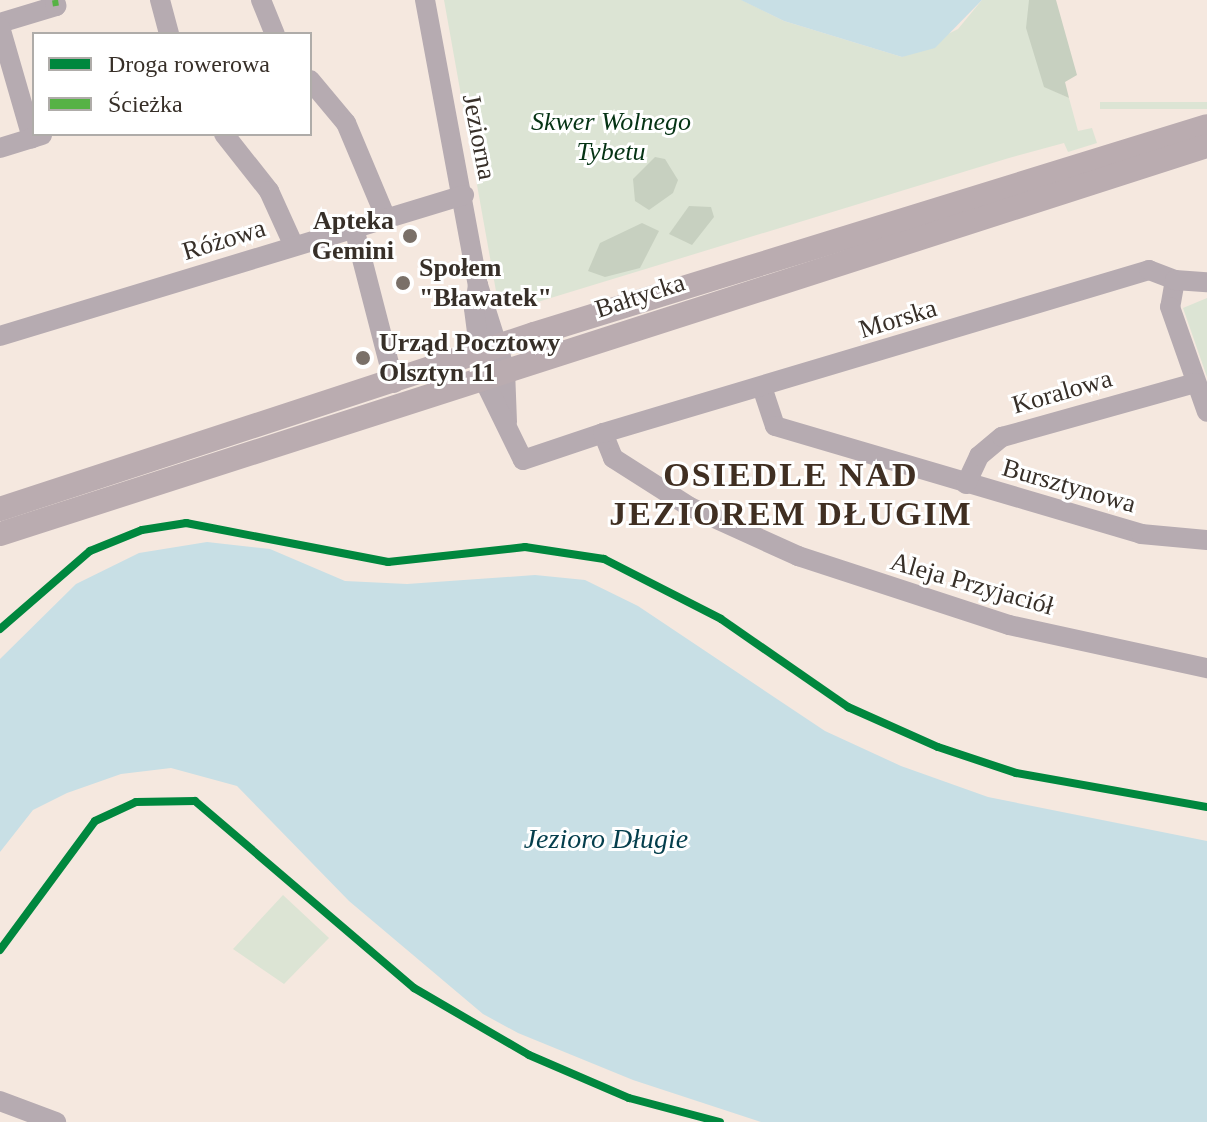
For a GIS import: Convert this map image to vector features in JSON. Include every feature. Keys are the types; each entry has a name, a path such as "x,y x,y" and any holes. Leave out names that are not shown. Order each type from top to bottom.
{"main road":[{"name":"Bałtycka","path":"0,534 491,363 1207,126"},
{"name":"Bałtycka","path":"0,509 394,383 491,363 1207,146"}],"street":[{"path":"160,0 168,32"},
{"path":"261,0 274,32"},
{"name":"Jeziorna","path":"425,0 464,195 491,363"},
{"path":"32,118 0,25 55,3"},
{"path":"312,82 346,123 385,216"},
{"path":"0,148 38,136"},
{"path":"226,136 269,191 294,246"},
{"name":"Różowa","path":"0,336 385,216 464,195"},
{"path":"354,228 394,383"},
{"name":"Morska","path":"603,433 1149,270 1175,280 1207,282"},
{"path":"1175,280 1170,307 1207,412"},
{"path":"491,363 489,401 507,422 523,460 603,433"},
{"name":"Koralowa","path":"966,484 979,456 1002,437 1196,383"},
{"name":"Bursztynowa","path":"762,387 775,426 1141,534 1207,540"},
{"name":"Aleja Przyjaciół","path":"603,433 613,458 690,507 798,556 1009,625 1207,668"},
{"path":"0,1101 56,1122"}],"green space":[{"name":"Skwer Wolnego Tybetu","path":"444,0 742,0 784,21 902,57 958,29 982,0 1032,0 1050,89 1069,98 1078,131 1092,128 1097,143 1068,152 1064,143 1009,158 531,304 499,308"},
{"path":"1029,0 1056,0 1077,75 1065,82 1069,98 1044,87 1026,28"},
{"path":"1100,102 1207,102 1207,109 1100,109"},
{"path":"655,157 665,159 678,180 673,193 649,210 635,201 633,179"},
{"path":"689,206 711,207 714,217 692,245 669,234"},
{"path":"642,223 659,231 640,268 605,277 588,271 600,243"},
{"path":"1207,298 1207,377 1183,308"},
{"path":"283,895 329,938 284,984 233,949"}],"water":[{"path":"741,0 982,0 935,48 902,57 784,21"},
{"name":"Jezioro Długie","path":"207,542 270,549 345,581 407,584 535,575 585,580 638,606 825,731 901,766 988,797 1207,841 1207,1122 761,1122 633,1080 518,1033 483,1014 349,901 237,786 171,768 121,774 67,793 33,810 0,852 0,659 76,584 139,553"}],"marked path":[{"path":"55,0 56,6"}],"cycle path":[{"path":"0,629 90,551 142,530 186,523 388,562 525,547 604,559 721,619 848,707 938,747 1016,773 1207,807"},
{"path":"0,950 95,821 136,802 195,801 414,988 529,1055 629,1098 720,1122"}],"place":[{"name":"Apteka Gemini","path":"410,236"},
{"name":"Społem \"Bławatek\"","path":"403,283"},
{"name":"Urząd Pocztowy Olsztyn 11","path":"363,358"}],"district":[{"name":"OSIEDLE NAD JEZIOREM DŁUGIM","path":"791,494"}]}
